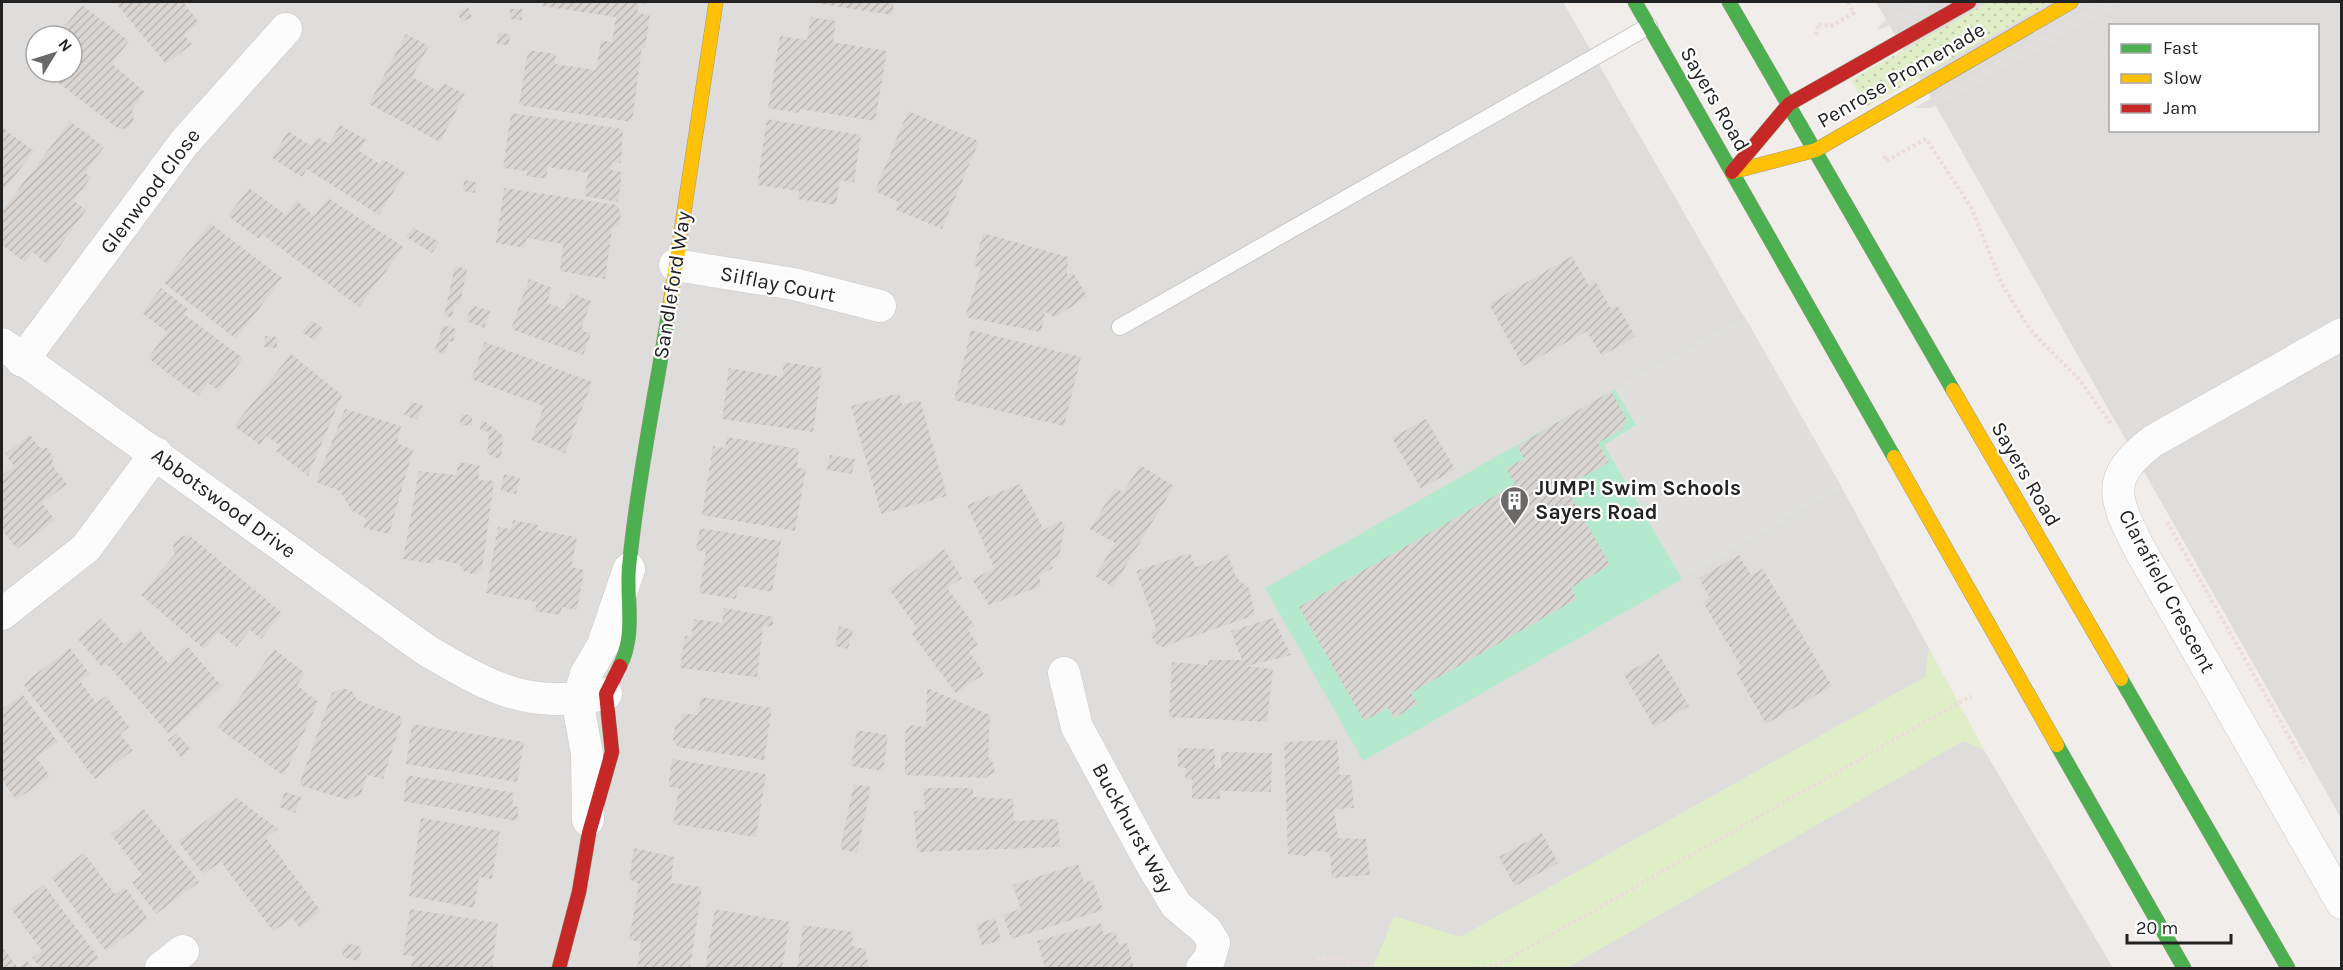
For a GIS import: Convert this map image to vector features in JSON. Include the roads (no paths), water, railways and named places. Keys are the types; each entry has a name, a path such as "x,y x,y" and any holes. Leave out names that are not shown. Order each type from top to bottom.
{"main road":[{"name":"Sandleford Way","path":"629,568 716,2"},
{"name":"Sayers Road","path":"1635,2 2184,969"},
{"name":"Sayers Road","path":"1729,2 2288,969"},
{"name":"Penrose Promenade","path":"1789,104 1969,2"},
{"name":"Penrose Promenade","path":"1732,172 1816,150 2071,2"},
{"path":"1732,172 1789,104"},
{"path":"559,969 579,892 588,833"}],"street":[{"name":"Glenwood Close","path":"12,352 184,143 286,28"},
{"name":"Silflay Court","path":"675,265 794,284 880,306"},
{"name":"Clarafield Crescent","path":"2342,334 2153,441 2130,459 2120,475 2118,487 2121,509 2139,548 2342,903"},
{"name":"Abbotswood Drive","path":"12,352 156,453 426,650 446,662 589,693"},
{"path":"2,614 86,548 156,453"},
{"name":"Sandleford Way","path":"589,693 629,568"},
{"name":"Buckhurst Way","path":"1064,673 1077,727 1149,860 1176,905 1206,930 1214,943 1209,960 1202,969"},
{"path":"588,833 589,693"},
{"path":"576,969 579,892"}],"lane":[{"path":"1120,327 1649,26"}],"place":[{"name":"JUMP! Swim Schools Sayers Road","path":"1514,526"}]}
